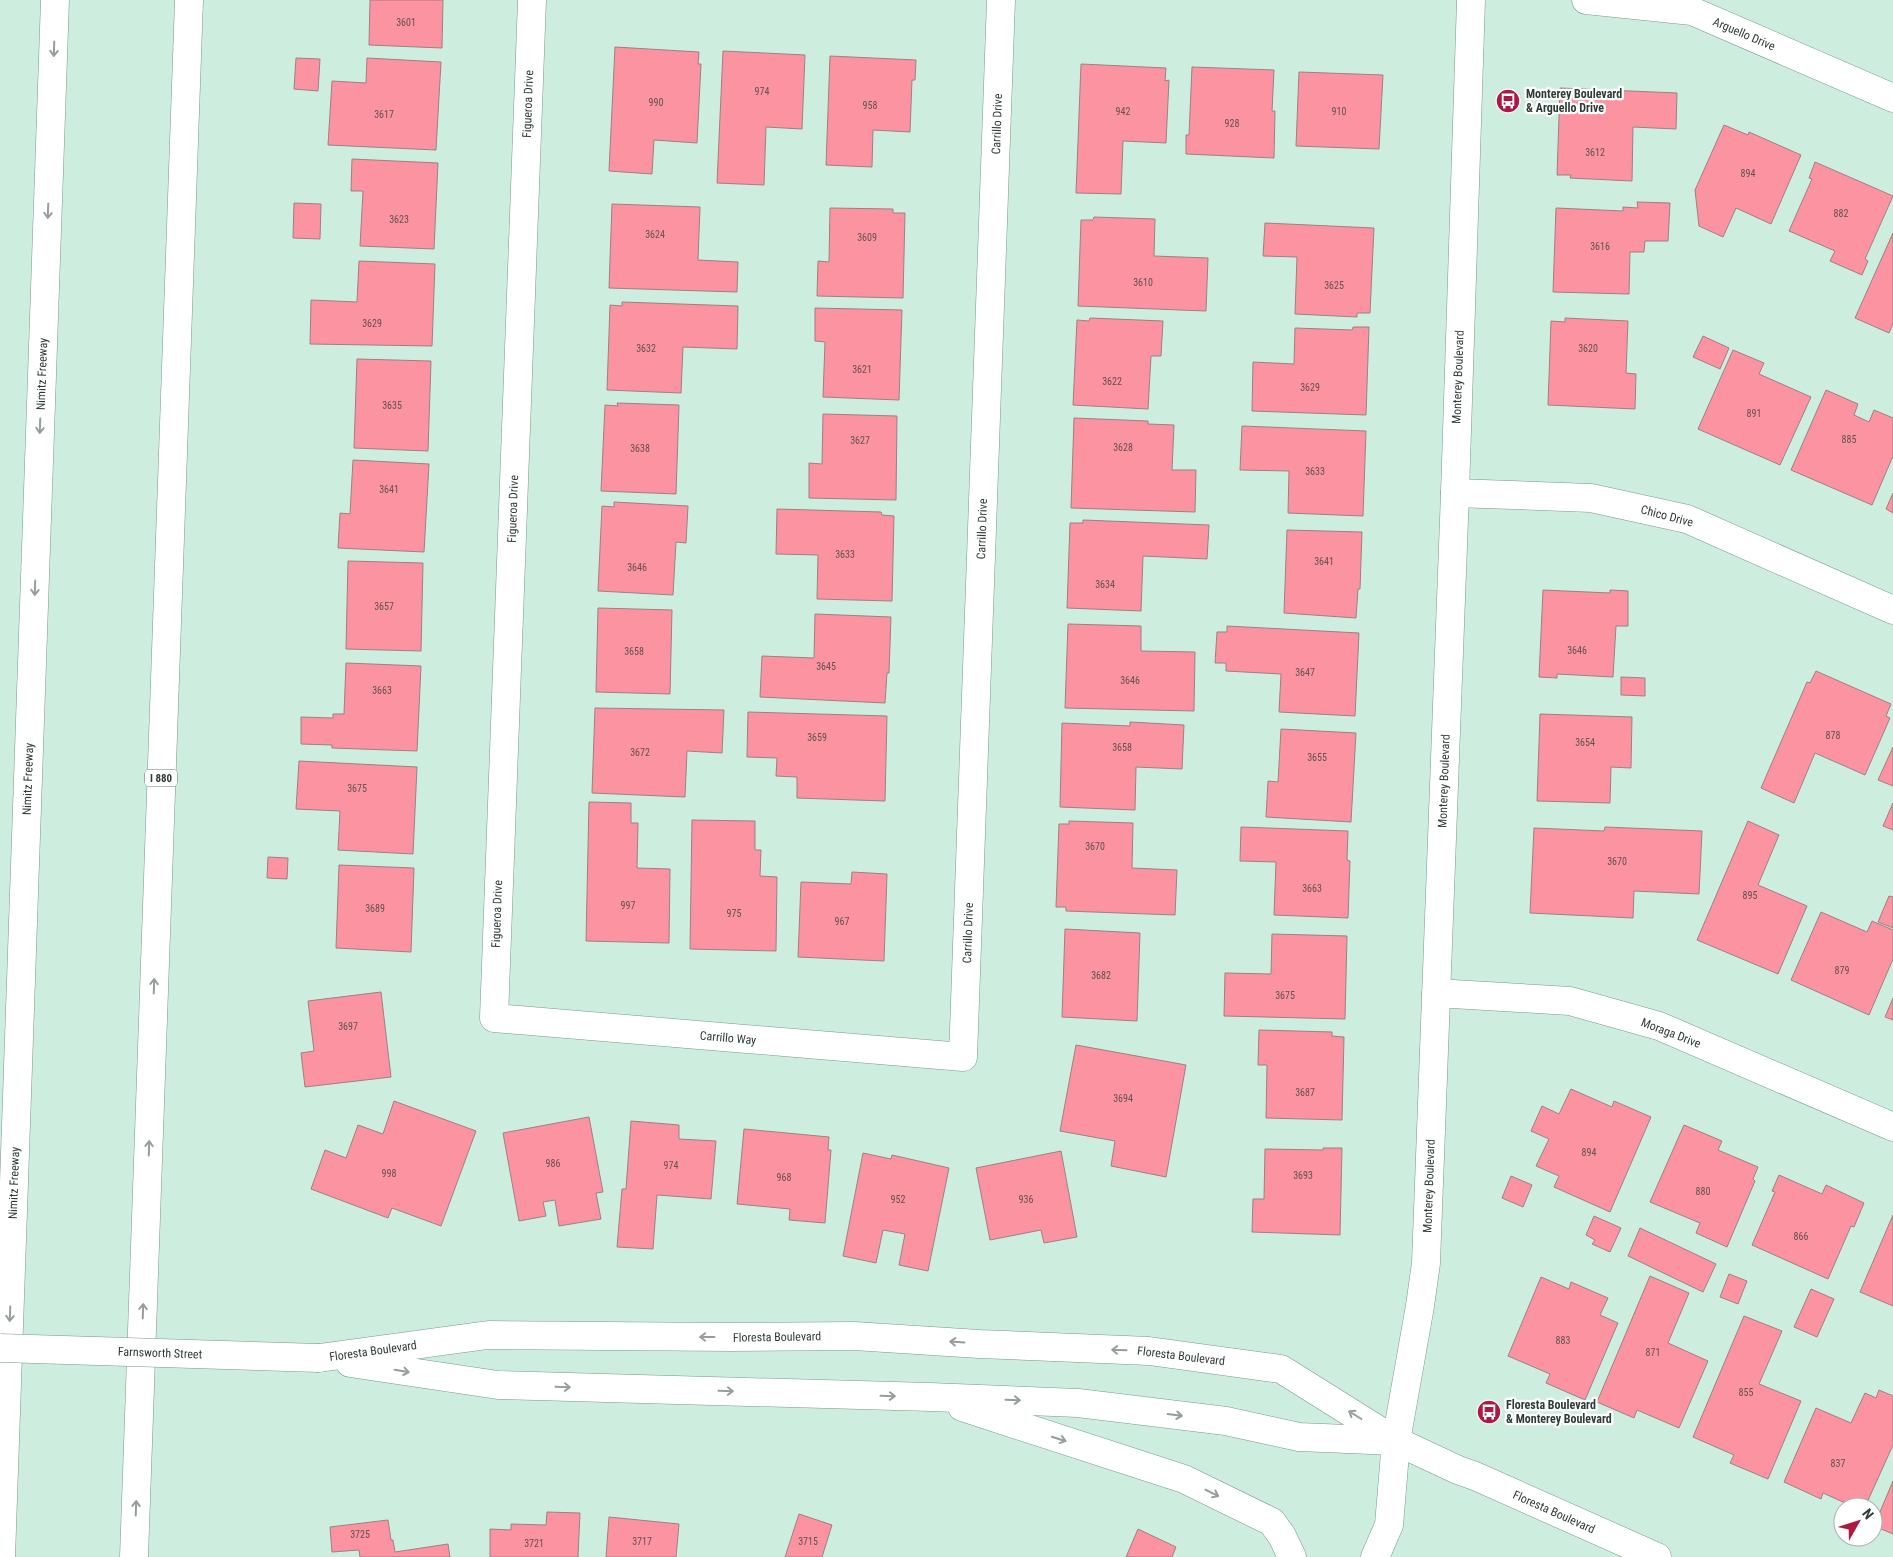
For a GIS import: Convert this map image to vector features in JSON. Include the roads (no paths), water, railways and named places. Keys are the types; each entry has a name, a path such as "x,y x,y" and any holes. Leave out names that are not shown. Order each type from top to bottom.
{"main road":[{"name":"Nimitz Freeway","path":"1,1557 56,0"},
{"name":"I 880","path":"134,1557 189,0"},
{"name":"Figueroa Drive","path":"494,1018 532,0"},
{"name":"Carrillo Drive","path":"963,1058 1001,0"},
{"name":"Monterey Boulevard","path":"1375,1557 1389,1525 1396,1441 1426,1263 1471,0"},
{"name":"Arguello Drive","path":"1586,0 1692,12 1893,98"},
{"name":"Chico Drive","path":"1454,493 1591,498 1687,519 1893,610"},
{"name":"Moraga Drive","path":"1436,993 1570,1002 1659,1026 1893,1127"},
{"name":"Carrillo Way","path":"494,1018 963,1058"},
{"name":"Floresta Boulevard","path":"319,1358 488,1335 854,1336 979,1344 1149,1351 1282,1369 1396,1441 1657,1557"},
{"name":"Farnsworth Street","path":"0,1348 319,1358"},
{"name":"Floresta Boulevard","path":"319,1358 498,1385 1078,1403 1226,1421 1299,1438 1396,1441"},
{"path":"930,1397 1184,1479 1272,1522 1282,1536 1292,1557"}],"place":[{"name":"Monterey Boulevard & Arguello Drive","path":"1508,101"},
{"name":"Floresta Boulevard & Monterey Boulevard","path":"1489,1412"}]}
